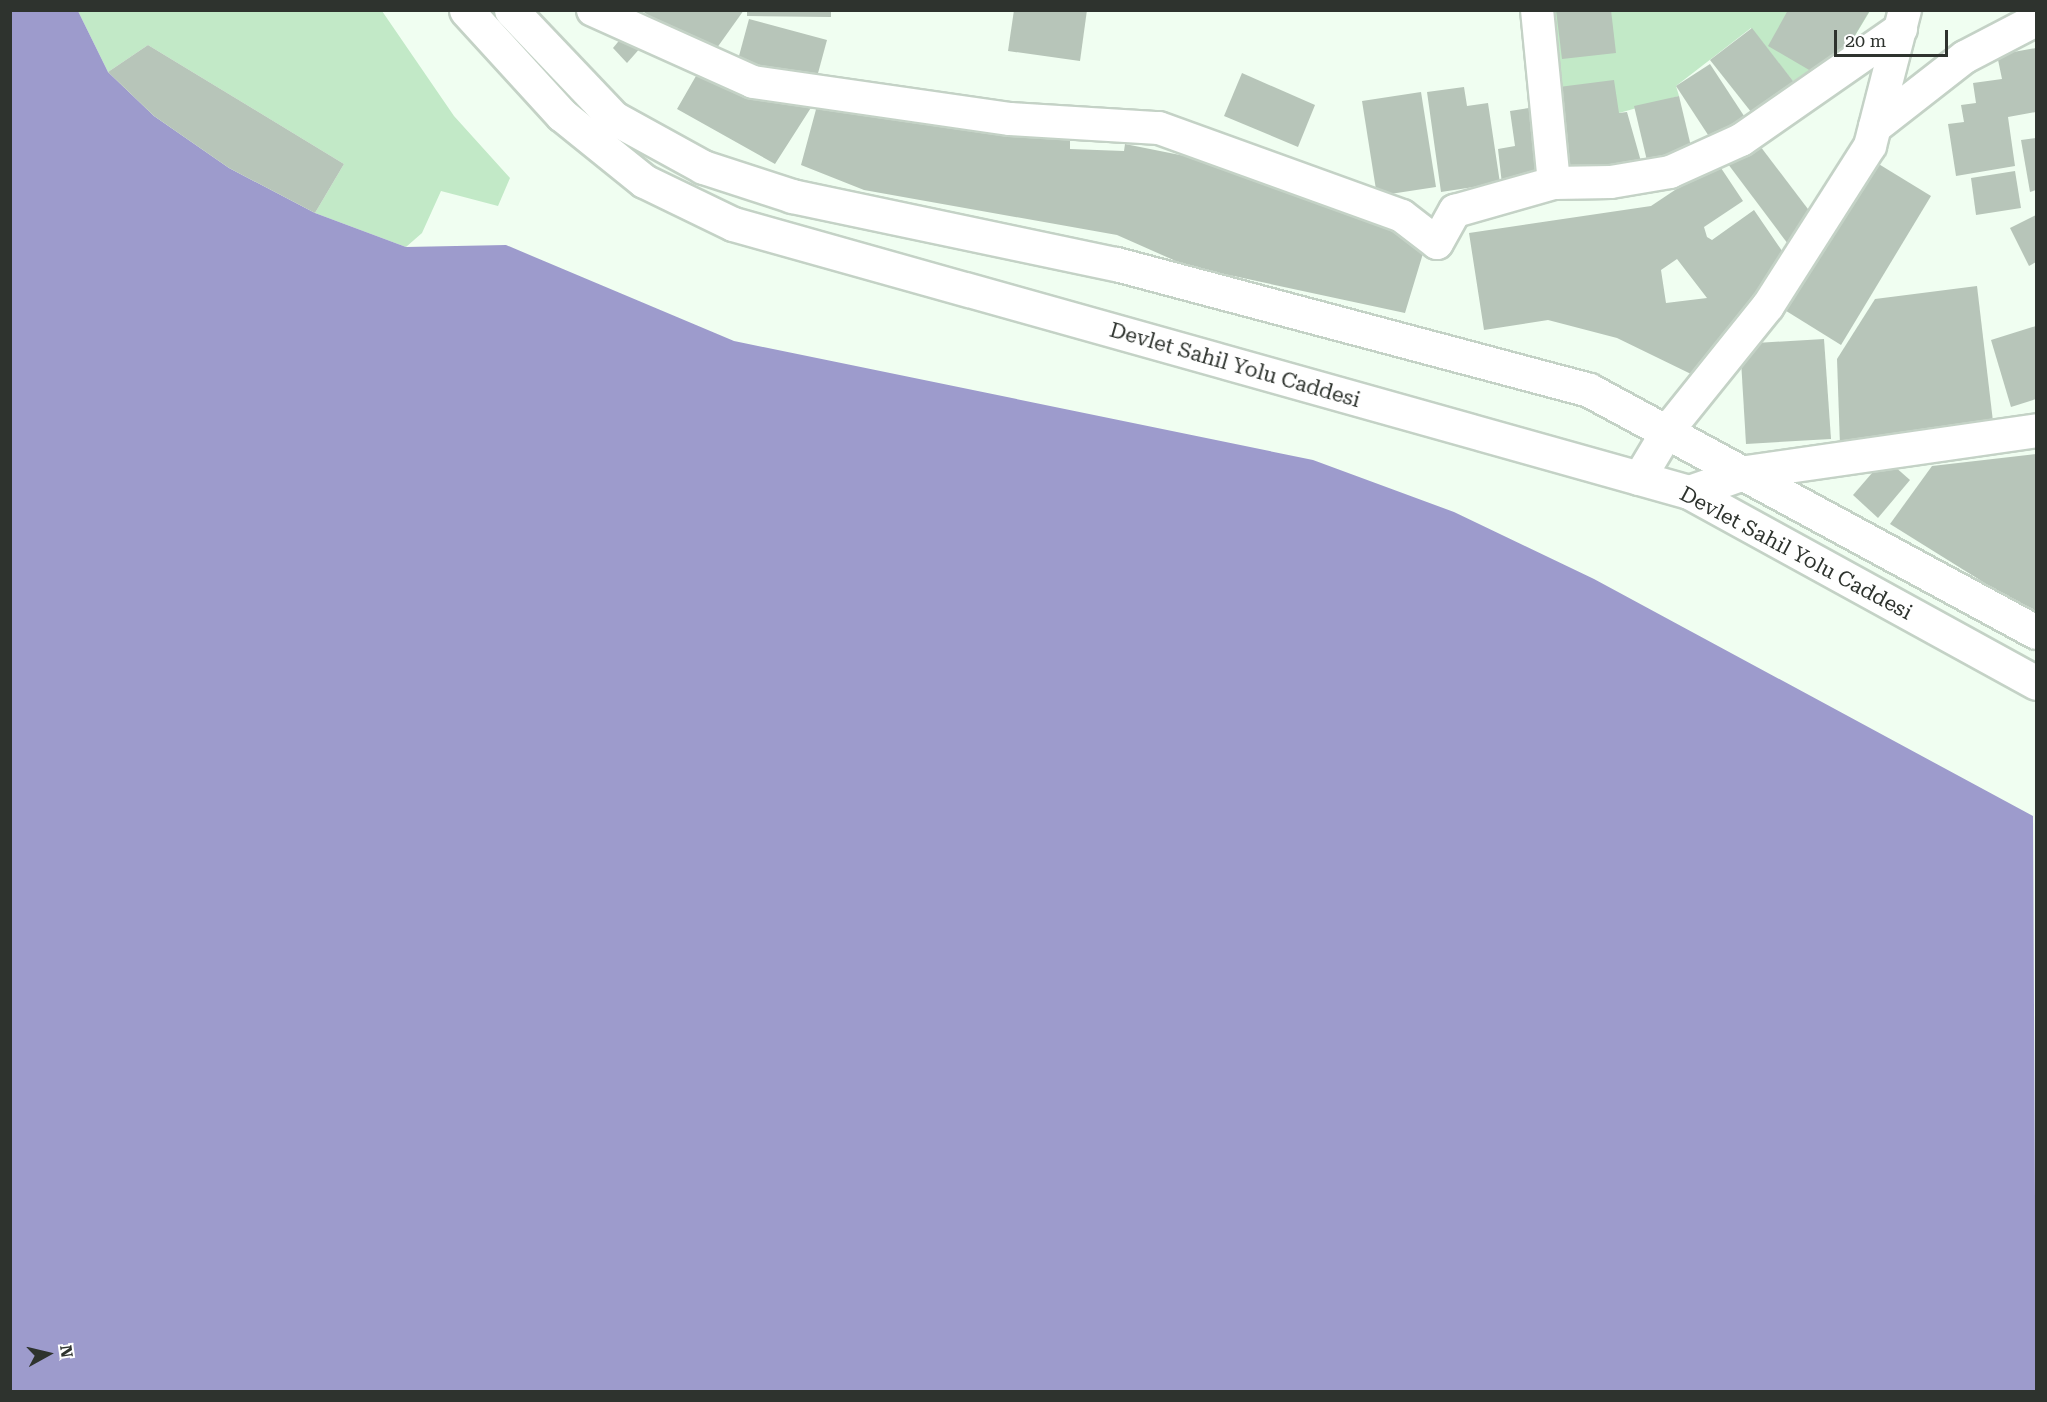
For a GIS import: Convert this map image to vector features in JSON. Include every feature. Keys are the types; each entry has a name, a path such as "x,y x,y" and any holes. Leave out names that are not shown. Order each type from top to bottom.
{"main road":[{"name":"Devlet Sahil Yolu Caddesi","path":"466,10 562,115 644,182 733,224 1689,492 2037,683"},
{"path":"511,10 614,118 703,167 792,196 1116,264 1589,390 1669,429 2037,632"},
{"path":"1689,492 1746,472 2037,430"}],"street":[{"path":"1537,10 1554,183"},
{"path":"594,11 753,82 1010,119 1158,128 1402,216 1437,243 1455,211 1554,183 1611,182 1681,168 1741,140 1903,20"},
{"path":"1639,479 1669,429 1768,306 1870,146 1903,20"},
{"path":"1875,127 1965,57 2037,20"}],"green space":[{"path":"78,11 382,11 454,116 510,178 498,206 441,191 422,233 406,247 315,213 344,164 148,45 108,72"},
{"path":"1552,11 1870,11 1842,57 1800,90 1751,28 1676,86 1679,96 1619,113 1564,121"}],"water":[{"path":"10,11 78,11 108,72 154,116 229,168 315,213 406,247 506,245 734,341 1313,460 1454,512 1594,579 2033,816 2036,1391 11,1391"}],"building":[{"path":"641,10 744,10 709,59"},
{"path":"747,10 831,10 831,17 747,16"},
{"path":"1014,10 1087,10 1080,61 1008,51"},
{"path":"1556,10 1611,10 1616,53 1562,59"},
{"path":"1788,10 1870,10 1828,81 1768,46"},
{"path":"749,19 827,40 814,88 736,67"},
{"path":"1752,28 1800,90 1759,122 1710,60"},
{"path":"627,31 642,46 627,63 613,48"},
{"path":"148,45 344,164 315,213 229,168 154,116 108,72"},
{"path":"2036,48 2036,112 2008,117 2015,166 1956,176 1948,124 1964,122 1961,105 1976,103 1973,83 2002,79 1997,55"},
{"path":"1710,64 1748,122 1714,144 1676,86"},
{"path":"700,69 750,98 814,103 775,164 677,109"},
{"path":"1242,73 1315,105 1298,147 1224,116"},
{"path":"1614,80 1619,113 1627,112 1644,172 1562,180 1551,88"},
{"path":"1464,87 1467,106 1488,103 1500,183 1441,192 1427,92"},
{"path":"1421,92 1436,187 1377,196 1362,101"},
{"path":"1679,96 1694,159 1649,169 1634,106"},
{"path":"818,102 1070,131 1070,149 1124,151 1125,144 1210,161 1428,237 1405,313 1187,266 1117,235 864,190 801,165"},
{"path":"1541,106 1551,177 1502,184 1498,149 1515,146 1510,111"},
{"path":"1754,138 1814,217 1791,248 1725,160"},
{"path":"2036,138 2036,190 2030,192 2021,140"},
{"path":"1717,162 1743,201 1704,227 1707,237 1712,240 1754,210 1791,264 1691,374 1617,338 1548,320 1484,330 1469,233 1651,206","holes":["1677,259 1707,298 1666,303 1661,270"]},
{"path":"1877,163 1931,196 1841,345 1783,309"},
{"path":"2015,171 2021,208 1976,215 1971,178"},
{"path":"2036,215 2036,262 2029,266 2010,228"},
{"path":"1977,286 1994,430 1840,446 1837,359 1875,299"},
{"path":"2036,326 2036,399 2011,407 1991,340"},
{"path":"1824,339 1831,439 1746,444 1740,344"},
{"path":"2036,454 2036,615 1890,524 1932,466"},
{"path":"1885,458 1910,480 1878,518 1853,495"}]}
